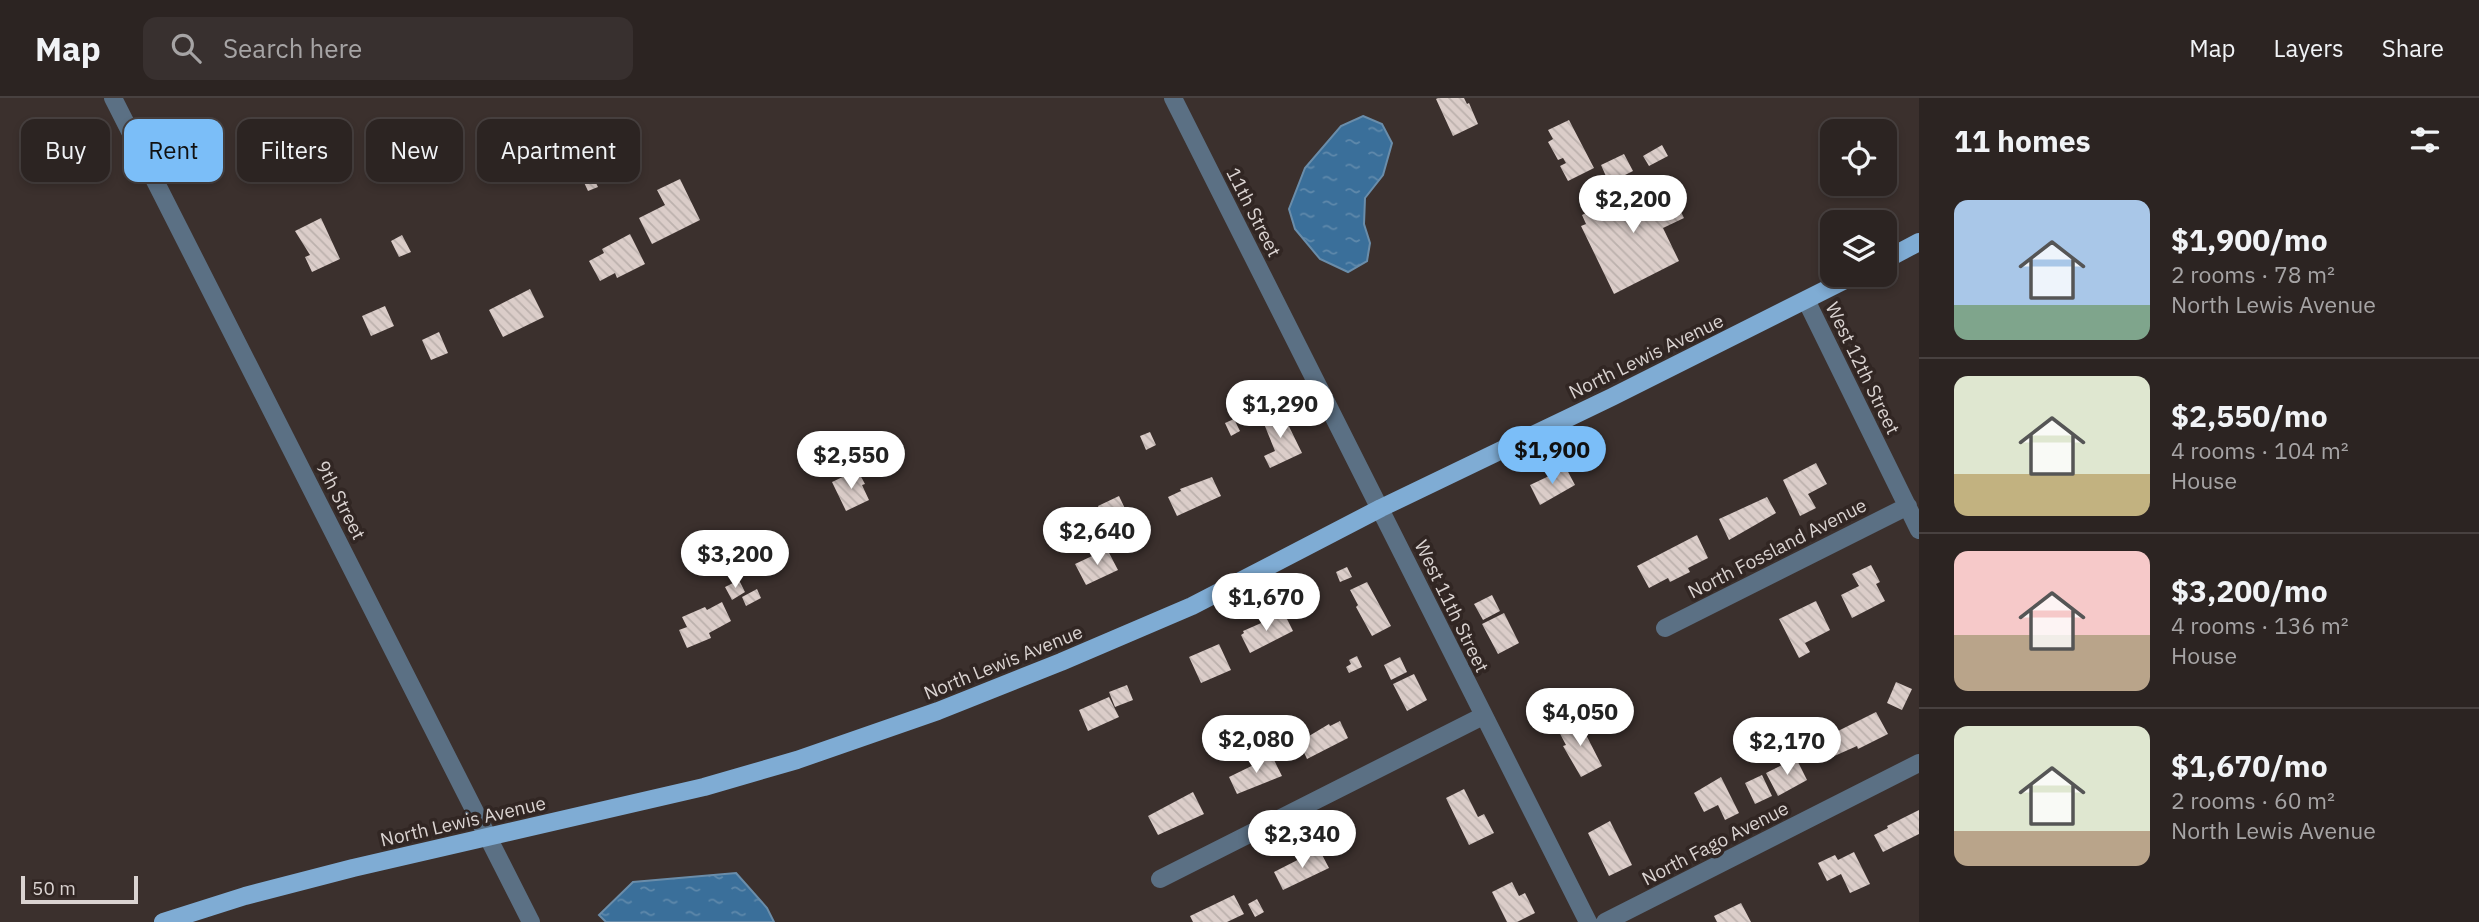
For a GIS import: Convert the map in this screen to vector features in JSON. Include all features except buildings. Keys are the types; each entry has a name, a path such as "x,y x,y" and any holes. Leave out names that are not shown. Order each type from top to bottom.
{"main road":[{"path":"1897,254 1919,243"},
{"name":"North Lewis Avenue","path":"163,922 245,896 353,868 704,786 797,760 937,711 1061,663 1192,606 1381,508 1831,287"}],"street":[{"name":"9th Street","path":"113,98 531,922"},
{"name":"11th Street","path":"1173,98 1298,345"},
{"name":"West 12th Street","path":"1806,300 1919,530"},
{"name":"West 11th Street","path":"1298,345 1588,922"},
{"name":"North Fossland Avenue","path":"1665,628 1908,506"},
{"path":"1160,879 1483,716"},
{"name":"North Fago Avenue","path":"1605,922 1919,763"}],"water":[{"path":"1363,116 1382,124 1392,143 1383,175 1365,198 1364,224 1370,243 1367,261 1348,272 1320,259 1295,229 1289,209 1305,168 1341,126"},
{"path":"736,873 767,908 774,922 606,922 599,915 633,882"}]}
